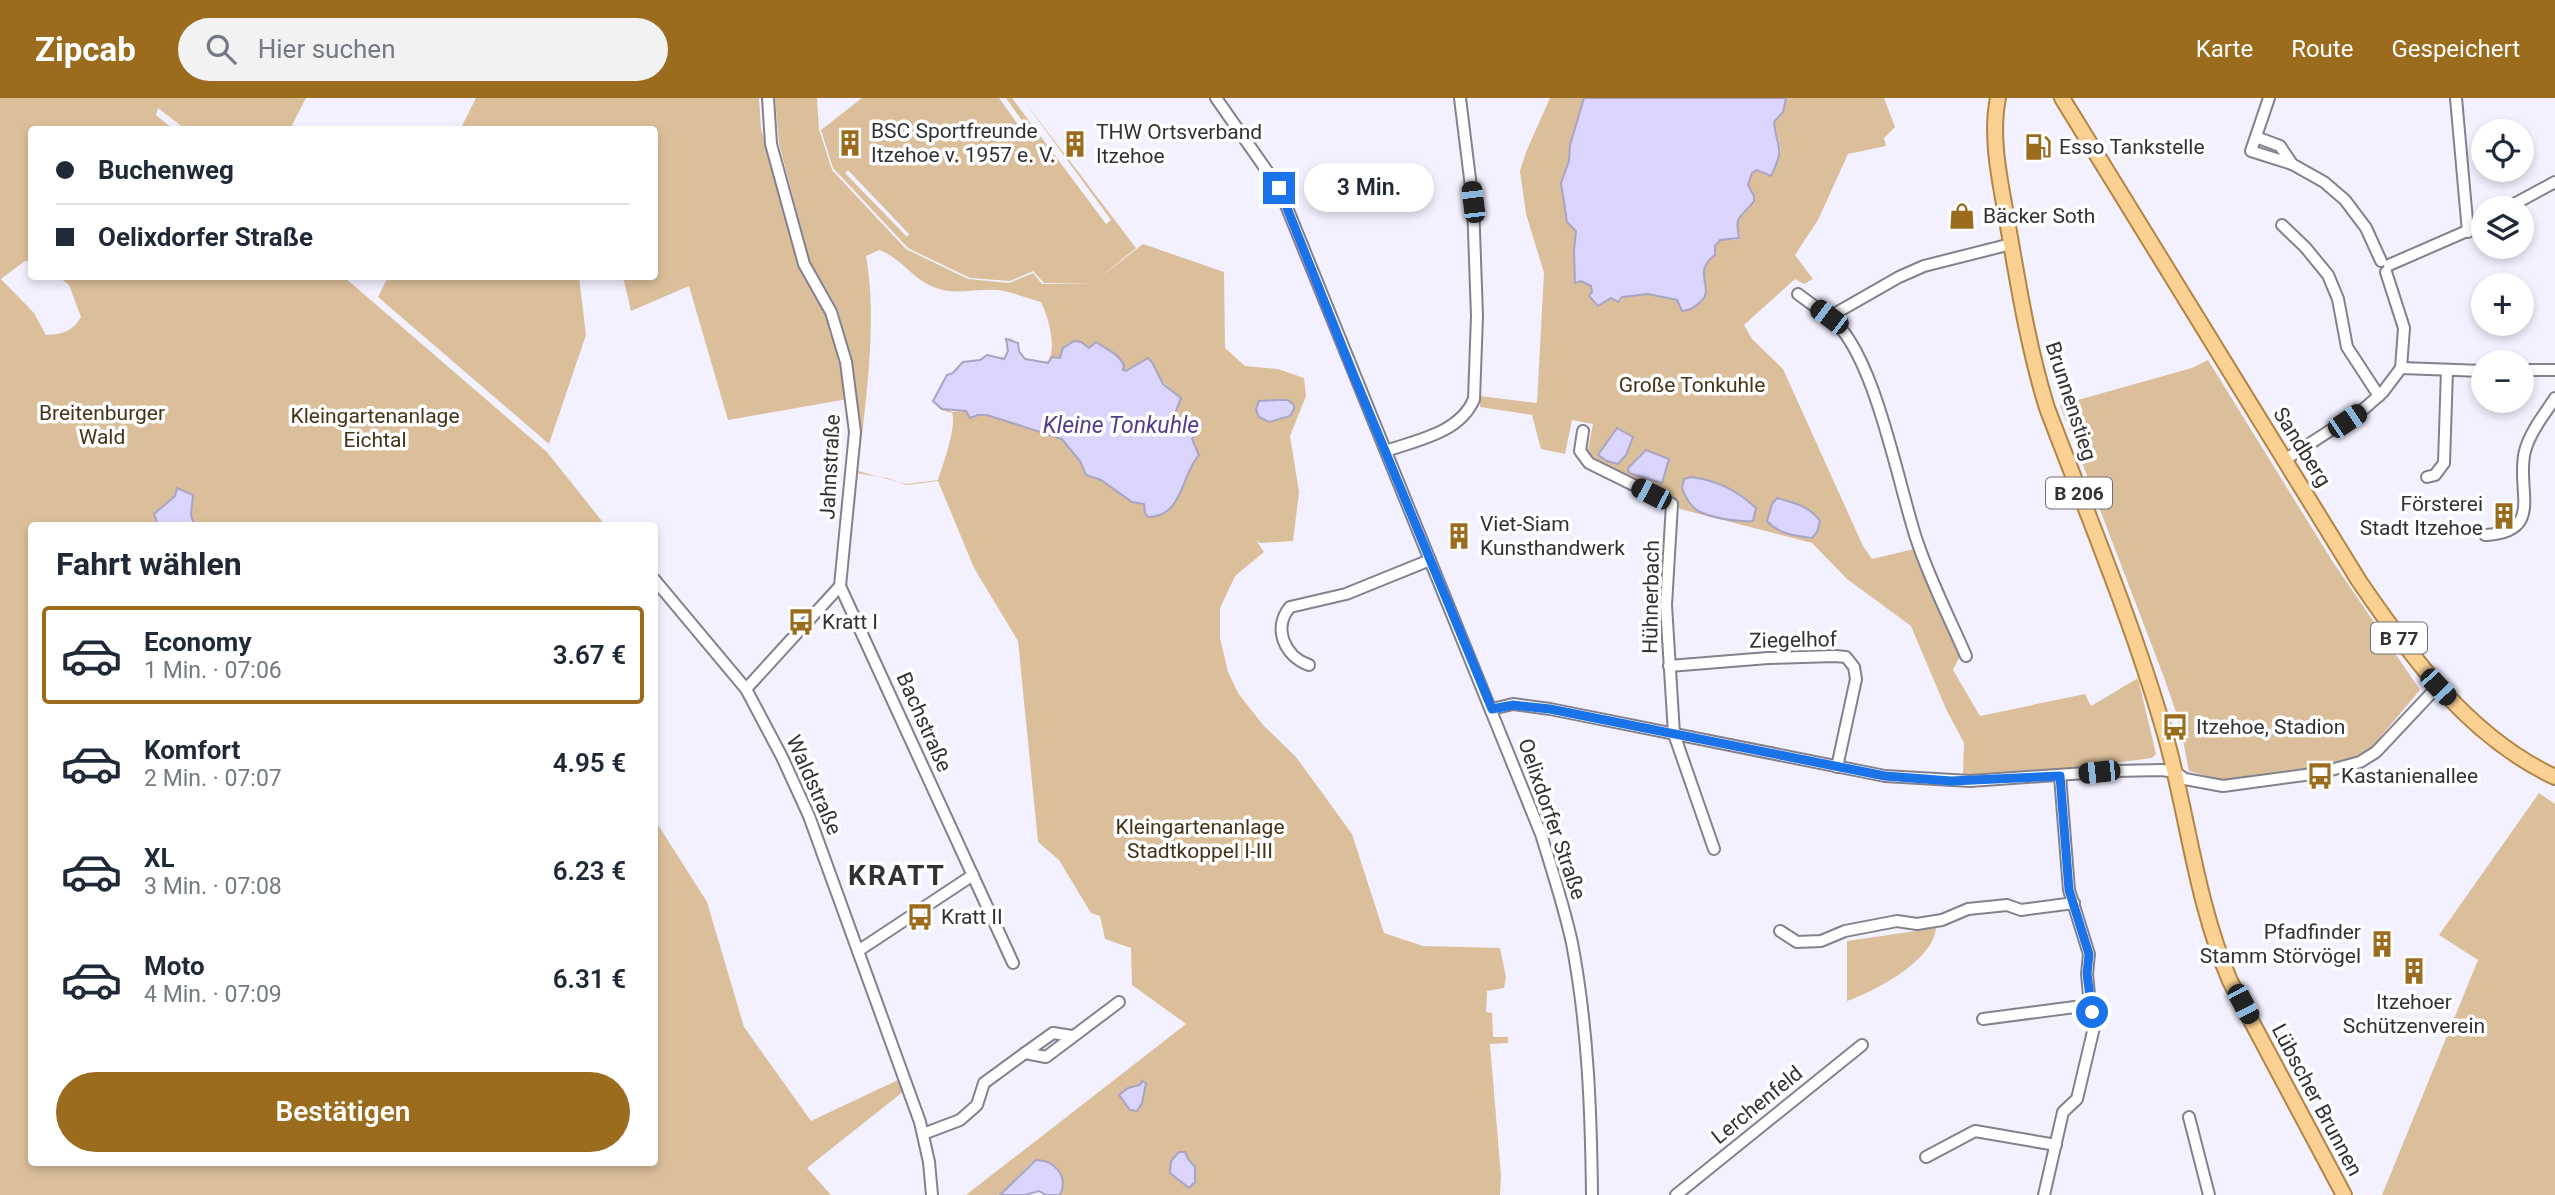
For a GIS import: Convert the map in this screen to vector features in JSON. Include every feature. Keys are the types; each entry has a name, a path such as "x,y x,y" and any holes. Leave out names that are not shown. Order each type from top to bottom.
{"main road":[{"name":"Brunnenstieg","path":"1998,98 1998,164 2031,349 2044,397 2144,668 2176,779"},
{"name":"Sandberg","path":"2062,98 2224,363 2397,636 2438,687 2481,729 2555,777"},
{"name":"Lübscher Brunnen","path":"2176,779 2206,914 2219,955 2230,981 2344,1195"}],"street":[{"name":"Jahnstraße","path":"768,98 771,144 781,182 804,264 831,312 846,362 854,412 853,468 840,586"},
{"name":"Oelixdorfer Straße","path":"1216,98 1279,188 1541,834 1571,942 1588,1064 1592,1195"},
{"path":"1386,451 1450,427 1470,410 1474,399 1476,316 1473,202 1460,98"},
{"path":"1996,116 2005,98"},
{"path":"2269,98 2256,137 2280,146 2292,164 2324,182 2345,200 2367,228 2385,266 2404,328 2401,368 2379,396 2347,421 2286,459"},
{"path":"2456,98 2468,232"},
{"path":"2525,196 2555,182"},
{"path":"2282,225 2328,275 2338,299 2347,347 2379,396"},
{"path":"2385,266 2471,230"},
{"path":"1829,317 1924,266 2011,244"},
{"path":"1798,294 1838,324 1865,373 1886,431 1919,546 1966,656"},
{"path":"2401,368 2471,371"},
{"path":"2427,477 2435,475 2444,463 2447,370"},
{"path":"2534,370 2555,370"},
{"path":"2485,535 2507,533 2521,521 2525,452 2555,398"},
{"name":"Hühnerbach","path":"1583,431 1580,451 1589,463 1672,504 1666,605 1674,734 1714,849"},
{"path":"1309,665 1294,659 1285,644 1282,622 1290,607 1346,594 1430,560"},
{"name":"Waldstraße","path":"658,584 746,689 800,793 923,1133 932,1195"},
{"path":"746,689 840,586"},
{"name":"Bachstraße","path":"840,586 1013,962"},
{"name":"Ziegelhof","path":"1669,666 1778,658 1846,657 1854,667 1856,679 1837,767"},
{"path":"1492,709 1506,705 1522,705 1885,776 1951,781 2114,771 2223,786 2346,767 2360,762 2376,752 2438,687"},
{"path":"2044,1195 2063,1112 2077,1099 2095,1023 2087,974 2089,954 2069,890 2060,776"},
{"path":"858,951 972,875"},
{"path":"1780,931 1797,942 1821,941 1845,931 1897,921 1917,924 1942,920 1968,909 2007,905 2021,910 2074,903"},
{"path":"923,1133 960,1120 977,1105 984,1083 1025,1053 1046,1057 1119,1002"},
{"path":"1983,1019 2090,1005"},
{"name":"Lerchenfeld","path":"1676,1195 1862,1045"},
{"path":"2189,1117 2209,1195"},
{"path":"1926,1157 1975,1130 2056,1145"}],"green space":[{"name":"Breitenburger Wald","path":"0,98 306,98 292,126 181,126 158,108 156,115 169,126 28,126 28,262 1,279 34,313 46,335 66,331 81,317 69,285 63,280 347,280 547,452 603,522 193,522 193,504 178,488 161,512 159,522 28,522 28,1166 658,1166 658,825 707,902 744,1027 811,1121 900,1079 904,1091 807,1168 831,1195 0,1195"},
{"path":"476,98 759,98 761,128 798,265 826,315 842,365 848,399 728,420 689,286 631,311 624,280 658,280 658,126 462,126"},
{"name":"Kleingartenanlage Stadtkoppel I-III","path":"775,98 817,98 819,129 832,170 906,249 968,279 1009,283 1033,273 1042,284 1094,283 1044,283 1033,271 1010,281 970,278 908,248 833,168 821,130 862,98 999,98 1024,133 1028,129 1006,98 1012,98 1106,224 1111,220 1022,98 1136,248 1098,279 1143,244 1224,272 1225,348 1245,366 1278,369 1304,378 1306,396 1290,436 1299,492 1293,541 1260,543 1256,540 1264,552 1235,576 1220,608 1220,638 1228,672 1238,693 1263,725 1296,757 1352,834 1384,933 1423,946 1500,948 1506,977 1504,988 1487,991 1486,1012 1492,1013 1493,1037 1508,1037 1508,1043 1490,1044 1501,1176 1500,1195 1060,1195 1056,1167 1041,1160 1031,1163 1000,1195 966,1195 1186,1024 1132,985 1131,948 1105,939 1100,916 1091,913 1059,860 1038,842 1018,641 974,568 938,481 906,485 898,482 906,484 938,480 949,446 953,419 952,413 941,410 932,401 946,375 952,373 962,362 979,360 987,354 1004,358 1007,351 1006,339 1010,338 1018,343 1007,340 1008,351 1004,359 987,355 980,360 963,362 953,373 947,375 933,401 952,412 966,411 987,415 1062,439 1080,461 1086,475 1101,480 1132,502 1144,504 1146,508 1186,479 1189,466 1199,455 1193,439 1202,426 1186,421 1178,423 1174,416 1176,408 1169,387 1160,380 1147,358 1126,371 1115,356 1100,344 1089,348 1081,342 1066,344 1060,358 1048,361 1052,341 1041,302 998,290 941,290 919,279 887,253 879,250 866,256 871,335 858,471 878,476 856,473 857,410 851,361 838,310 810,262 779,144","holes":["848,170 909,234 907,237 845,173","1283,400 1274,421 1264,419 1259,401","1179,1152 1195,1167 1195,1182 1190,1187 1171,1175 1171,1161"]},
{"name":"Große Tonkuhle","path":"1550,98 1584,98 1561,183 1567,222 1576,231 1576,283 1581,281 1591,286 1596,303 1611,298 1621,301 1622,297 1648,294 1677,300 1683,311 1695,306 1704,297 1706,288 1703,273 1719,240 1736,240 1740,234 1735,224 1754,201 1748,185 1752,172 1757,170 1771,175 1781,150 1774,122 1783,112 1786,98 1884,98 1895,127 1884,138 1886,146 1848,154 1818,220 1795,255 1813,279 1804,284 1795,279 1744,325 1752,339 1783,369 1863,546 1872,559 1914,549 1960,656 1953,670 1980,716 2085,694 2091,706 2138,678 2156,754 2152,758 2069,769 1963,775 1964,743 1946,709 1911,626 1847,579 1812,543 1680,509 1669,499 1591,461 1587,454 1593,424 1572,420 1565,454 1541,449 1532,415 1480,407 1480,396 1537,403 1544,273 1526,214 1520,171","holes":["1640,454 1662,483 1629,473 1628,468","1708,479 1741,494 1730,520 1698,511 1688,501"]},
{"path":"386,280 579,280 586,335 549,444 378,297"},
{"path":"2208,360 2331,559 2420,690 2366,754 2351,761 2225,781 2189,771 2179,721 2165,680 2060,405 2192,368"},
{"path":"2539,793 2555,804 2555,1195 2382,1195 2478,960 2439,935"},
{"path":"1936,928 1925,952 1914,963 1887,982 1847,1001 1847,941"}],"water":[{"name":"Große Tonkuhle","path":"1584,98 1786,98 1783,112 1774,122 1779,148 1776,166 1771,176 1757,170 1752,173 1748,185 1754,201 1739,218 1739,238 1720,240 1715,246 1715,255 1705,266 1705,296 1691,309 1682,311 1677,300 1648,294 1622,297 1618,302 1611,298 1598,306 1589,296 1592,292 1591,286 1581,281 1575,283 1576,231 1567,222 1561,183"},
{"name":"Kleine Tonkuhle","path":"1006,339 1018,343 1019,351 1025,359 1048,363 1052,357 1060,358 1063,348 1074,341 1089,348 1096,342 1119,358 1124,365 1123,370 1126,371 1148,358 1152,362 1163,384 1181,398 1174,416 1177,423 1196,419 1202,425 1192,439 1199,455 1175,503 1168,510 1148,517 1144,504 1132,502 1101,480 1086,475 1080,461 1062,439 987,415 970,418 966,411 942,409 933,401 947,375 953,373 963,362 980,360 987,355 1004,359 1008,351"},
{"path":"1288,400 1294,405 1290,416 1269,422 1259,417 1256,409 1259,401"},
{"path":"1617,428 1633,437 1626,455 1618,464 1598,455"},
{"path":"1646,450 1669,459 1662,483 1629,473 1628,468"},
{"path":"1691,477 1718,483 1741,496 1756,508 1753,521 1724,519 1698,511 1690,504 1682,488 1684,479"},
{"path":"177,488 193,495 193,522 157,522 154,514 175,496"},
{"path":"1777,498 1801,506 1816,516 1820,521 1812,538 1782,532 1767,521 1772,504"},
{"path":"1142,1081 1146,1083 1142,1103 1137,1111 1130,1110 1119,1095 1128,1088 1140,1085"},
{"path":"1179,1152 1185,1152 1195,1167 1195,1182 1189,1188 1170,1173 1171,1161"},
{"path":"1036,1160 1049,1163 1058,1171 1063,1182 1060,1195 1046,1195 1039,1191 1025,1195 1000,1195"}],"place":[{"name":"BSC Sportfreunde Itzehoe v. 1957 e. V.","path":"850,143"},
{"name":"THW Ortsverband Itzehoe","path":"1075,144"},
{"name":"Esso Tankstelle","path":"2038,147"},
{"name":"Bäcker Soth","path":"1962,216"},
{"name":"Försterei Stadt Itzehoe","path":"2504,516"},
{"name":"Viet-Siam Kunsthandwerk","path":"1459,536"},
{"name":"Kratt I","path":"801,622"},
{"name":"Itzehoe, Stadion","path":"2175,727"},
{"name":"Kastanienallee","path":"2320,776"},
{"name":"Kratt II","path":"920,917"},
{"name":"Pfadfinder Stamm Störvögel","path":"2382,944"},
{"name":"Itzehoer Schützenverein","path":"2414,971"}],"district":[{"name":"KRATT","path":"897,875"}],"route":[{"path":"1279,188 1492,709 1506,705 1522,705 1550,709 1885,776 1970,781 2060,776 2069,890 2089,954 2087,974 2092,1012"}],"park label":[{"name":"Kleingartenanlage Eichtal","path":"375,428"}]}
